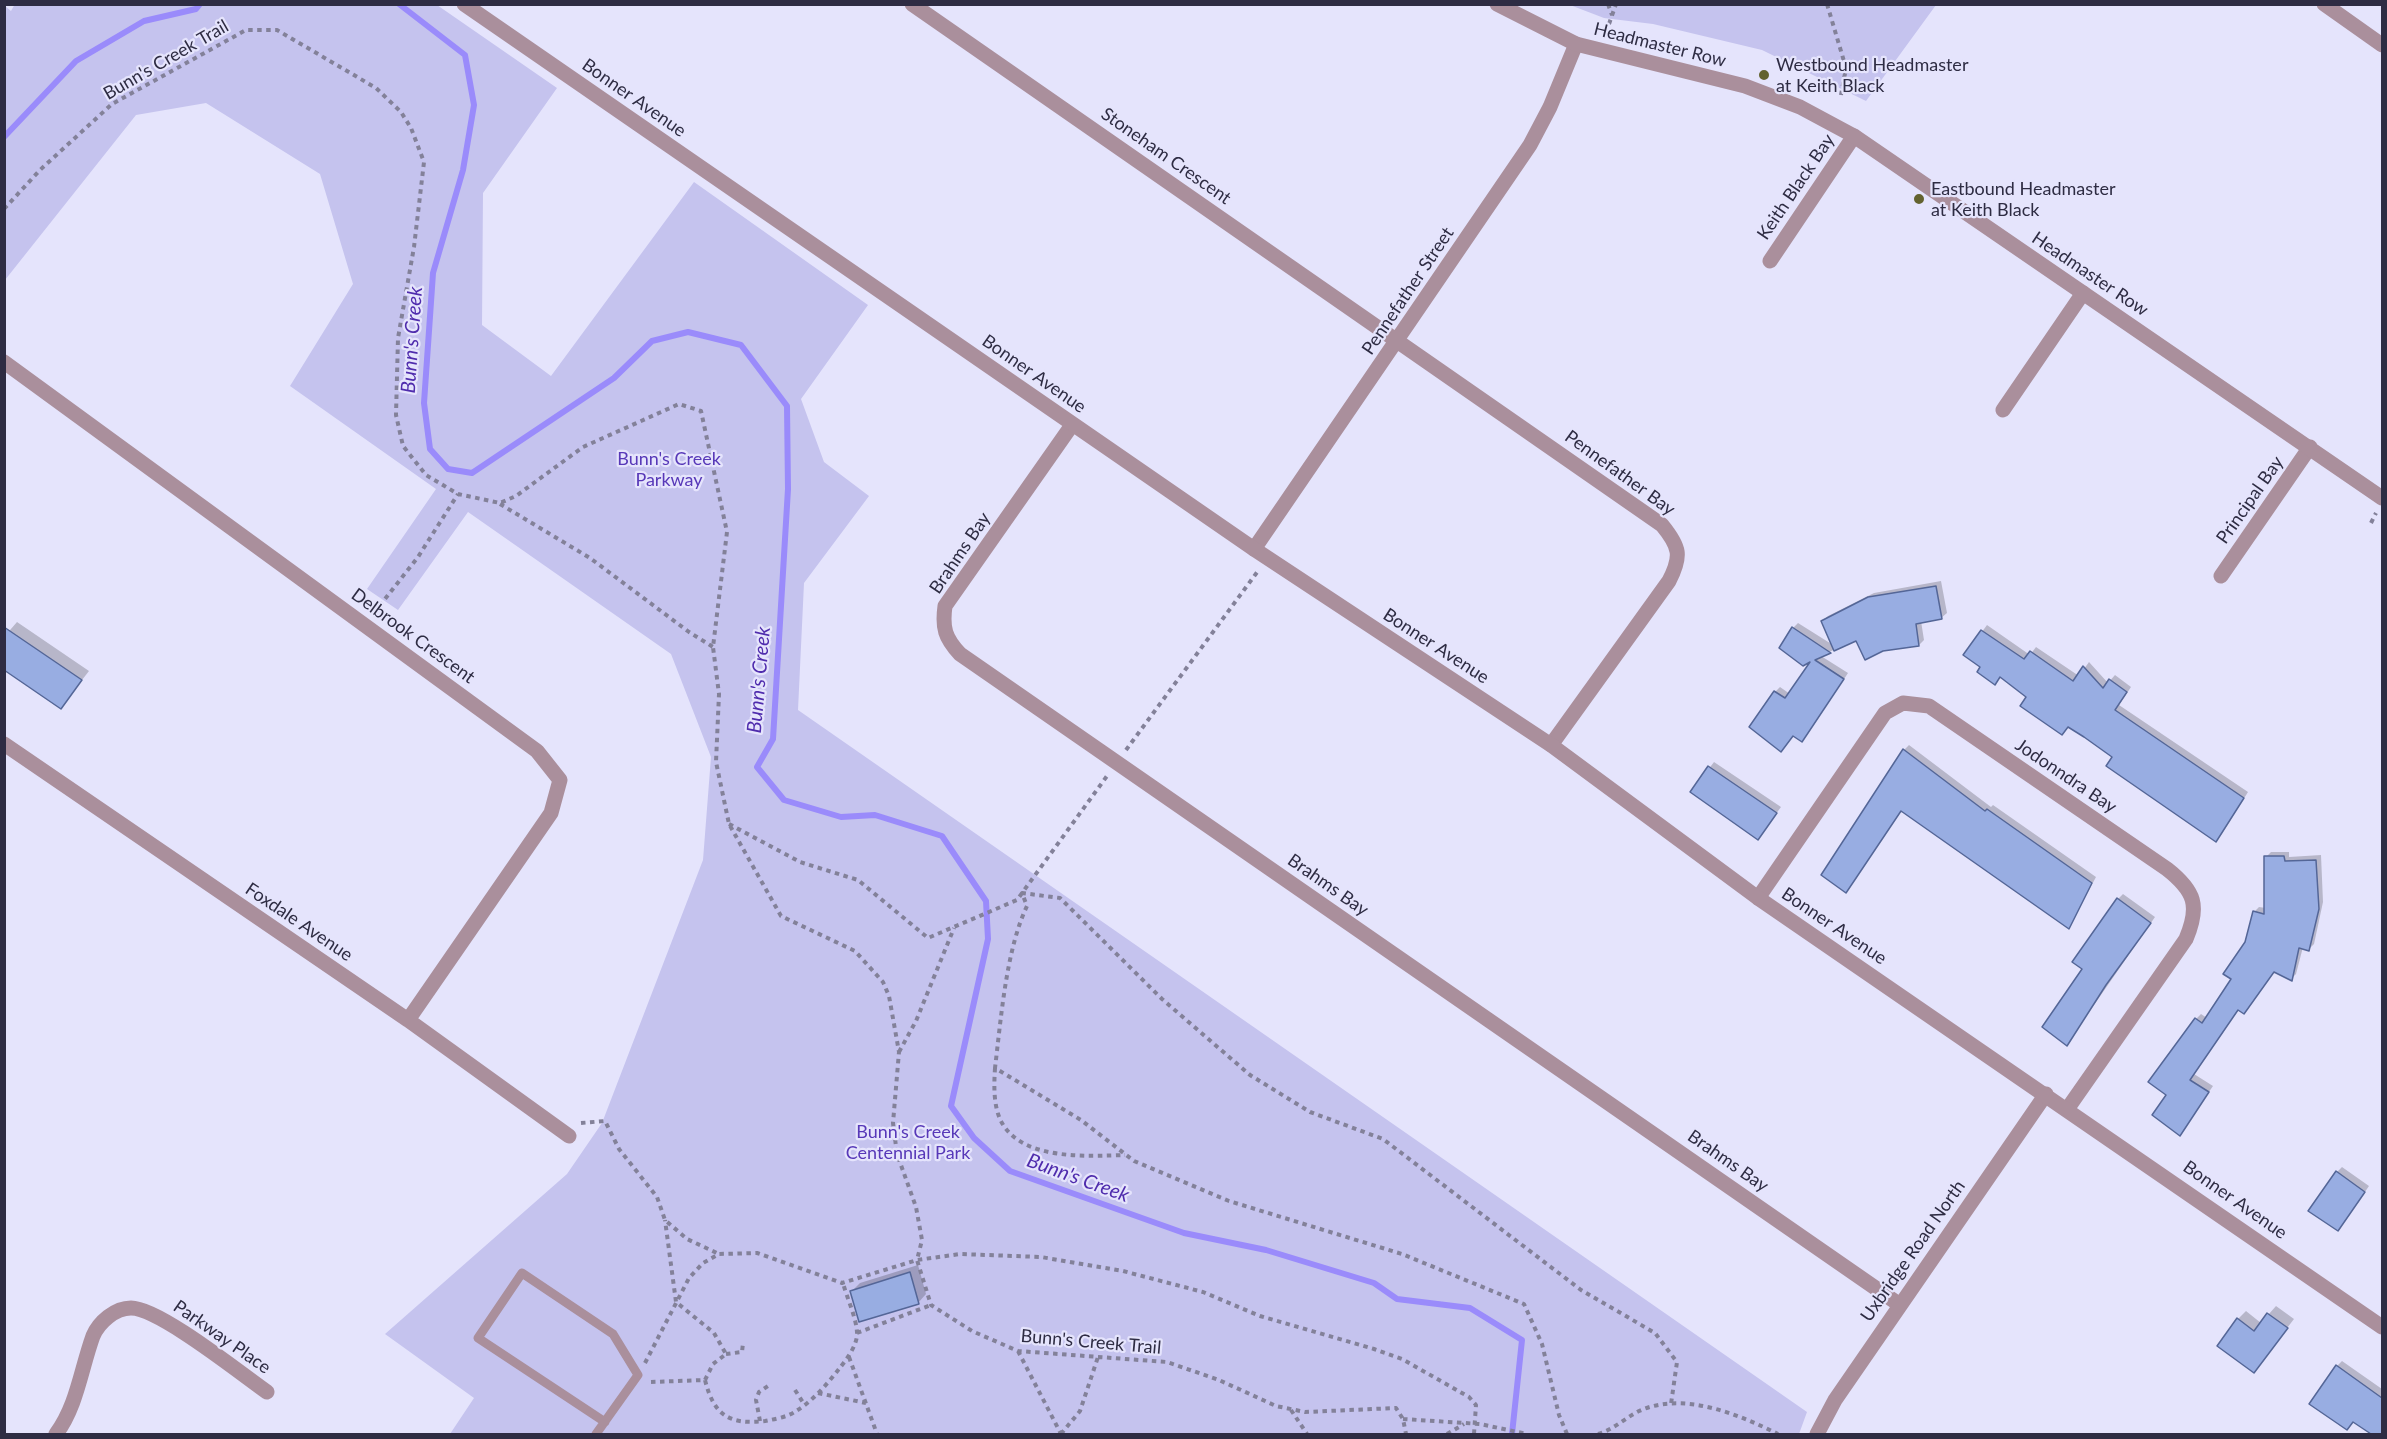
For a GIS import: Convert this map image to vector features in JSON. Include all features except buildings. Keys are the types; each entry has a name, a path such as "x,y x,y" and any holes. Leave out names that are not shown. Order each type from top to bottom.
{"street":[{"name":"Bonner Avenue","path":"464,4 1072,425 1254,549 1551,745 1758,897 2068,1108 2382,1327"},
{"name":"Stoneham Crescent","path":"912,4 1399,340"},
{"name":"Headmaster Row","path":"1497,4 1576,44 1745,86 1800,107 1854,136 2382,498"},
{"path":"2324,4 2382,45"},
{"name":"Pennefather Street","path":"1254,549 1399,340 1530,145 1550,107 1576,44"},
{"name":"Keith Black Bay","path":"1770,261 1854,136"},
{"path":"2003,410 2083,293"},
{"name":"Pennefather Bay","path":"1399,340 1662,525 1675,541 1679,561 1669,581 1551,745"},
{"name":"Delbrook Crescent","path":"4,362 537,751 560,780 551,813 408,1020"},
{"name":"Brahms Bay","path":"1072,425 945,606 942,627 948,641 960,654 1900,1305"},
{"name":"Principal Bay","path":"2221,576 2310,447"},
{"name":"Jodonndra Bay","path":"1758,897 1885,713 1903,703 1929,706 2167,869 2184,882 2194,900 2194,920 2186,939 2068,1108"},
{"name":"Foxdale Avenue","path":"4,744 408,1020 569,1136"},
{"name":"Uxbridge Road North","path":"1818,1434 1835,1400 2046,1094"},
{"name":"Parkway Place","path":"56,1434 73,1403 94,1333 107,1316 131,1308 156,1316 267,1392"}],"lane":[{"path":"596,1434 605,1422 638,1374 613,1334 522,1273 478,1338 605,1422"}],"path":[{"path":"1608,4 1612,15"},
{"path":"1609,24 1616,4"},
{"path":"1827,4 1846,68 1841,95"},
{"name":"Bunn's Creek Trail","path":"4,209 40,170 112,104 246,30 278,30 376,88 401,112 411,128 424,162 414,247 398,338 396,415 404,446 426,475 458,494 500,503 590,558 713,647"},
{"path":"500,503 516,496 583,447 679,404 702,411 727,531 713,647 719,694 716,762 729,824 781,916 855,951 883,982 896,1024 899,1052 892,1123 897,1154 916,1207 922,1240 917,1260 931,1305 857,1333"},
{"path":"365,625 418,557 458,494"},
{"path":"2371,523 2376,513"},
{"path":"729,824 800,862 858,880 928,938 1017,900 1268,558"},
{"path":"1022,893 1027,906 1020,921 1001,1015 994,1068 995,1102 1002,1123 1014,1135 1034,1148 1058,1155 1125,1155"},
{"path":"1022,893 1060,897 1162,999 1250,1075 1310,1112 1383,1139 1581,1290 1655,1333 1677,1362 1671,1404"},
{"path":"899,1052 916,1021 954,927"},
{"path":"994,1068 1081,1120 1134,1161 1229,1201 1402,1254 1524,1304 1542,1344 1559,1414 1567,1434"},
{"path":"550,1123 605,1121 620,1149 657,1197 665,1220 676,1302 714,1333 726,1354"},
{"path":"665,1220 687,1239 719,1254 757,1253 842,1283 917,1260 960,1254 1041,1257 1123,1271 1203,1292 1260,1316 1374,1348 1402,1359 1469,1397 1476,1406 1478,1424 1474,1434"},
{"path":"705,1380 652,1384 638,1374 663,1331 689,1278 703,1263 719,1254"},
{"path":"743,1343 742,1352 726,1354 713,1364 705,1380 714,1404 723,1415 743,1423 796,1412 818,1393 849,1356 857,1333 842,1283"},
{"name":"Bunn's Creek Trail","path":"931,1305 972,1331 1018,1351 1167,1362 1219,1380 1276,1406 1305,1412 1396,1408 1403,1419"},
{"path":"1018,1351 1061,1434 1080,1411 1098,1357"},
{"path":"849,1356 877,1434"},
{"path":"760,1421 756,1400 759,1392 768,1386"},
{"path":"795,1390 804,1404"},
{"path":"818,1393 867,1403"},
{"path":"1598,1434 1639,1411 1671,1404 1697,1406 1745,1418 1778,1434"},
{"path":"1291,1409 1307,1434"},
{"path":"1406,1434 1403,1419 1478,1424 1527,1434"},
{"path":"1447,1434 1466,1423"}],"green space":[{"name":"Bunn's Creek Centennial Park","path":"15,4 437,5 557,88 483,193 482,325 551,376 694,182 868,305 801,399 824,462 869,496 804,583 798,710 1807,1412 1799,1434 450,1434 474,1398 385,1334 567,1174 602,1123 703,860 711,757 671,654 468,512 398,610 367,589 436,489 290,386 353,284 320,174 206,103 136,115 5,280 5,6 11,11"},
{"path":"1570,5 1936,5 1866,101 1762,50 1653,24 1604,18"}],"waterway":[{"name":"Bunn's Creek","path":"4,137 76,61 144,21 196,9 200,4"},
{"name":"Bunn's Creek","path":"399,4 465,55 474,105 463,170 433,273 424,403 430,449 448,469 472,473 614,378 652,341 688,332 741,345 787,406 788,489 773,739 757,767 784,800 841,817 875,815 942,836 986,901 988,939 951,1106 974,1138 1010,1171 1184,1233 1266,1250 1374,1283 1397,1299 1470,1308 1522,1340 1512,1434"}],"place":[{"name":"Westbound Headmaster at Keith Black","path":"1764,75"},
{"name":"Eastbound Headmaster at Keith Black","path":"1919,199"}],"park label":[{"name":"Bunn's Creek Parkway","path":"669,469"}]}
